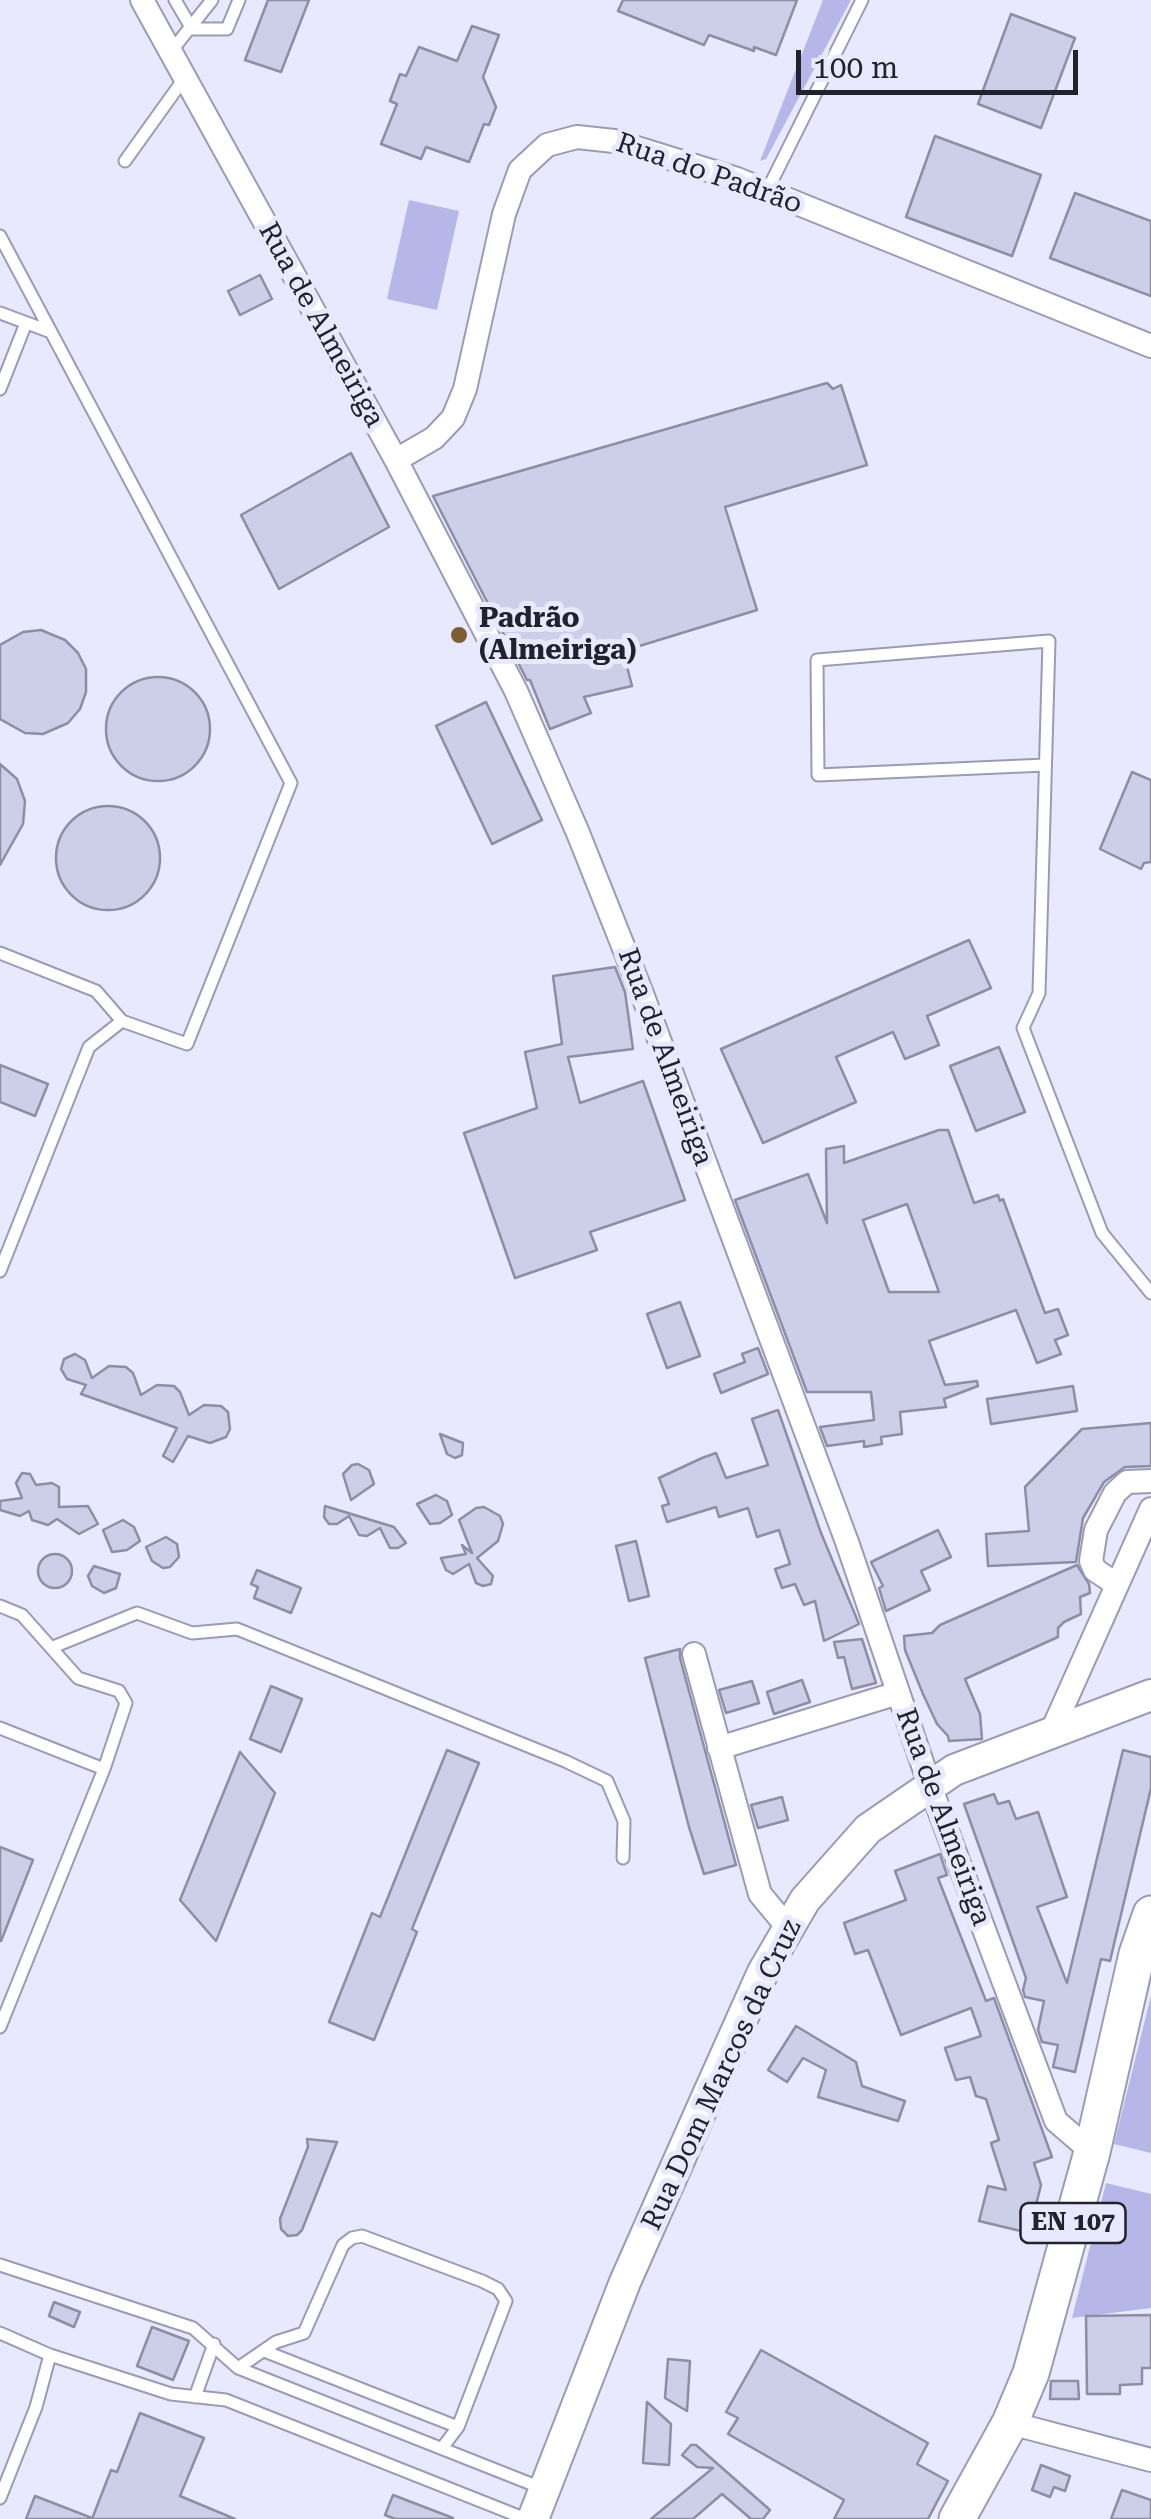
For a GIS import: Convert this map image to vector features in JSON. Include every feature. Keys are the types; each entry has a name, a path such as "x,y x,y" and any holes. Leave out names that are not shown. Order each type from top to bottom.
{"main road":[{"name":"EN 107","path":"957,2519 1010,2423 1048,2317 1151,1914"}],"street":[{"name":"Rua de Almeiriga","path":"142,0 396,460 516,691 642,991 847,1542 930,1786 1056,2120 1092,2152"},
{"name":"Rua do Padrão","path":"396,460 434,438 453,418 466,389 510,191 520,170 548,145 577,137 614,141 767,191 1151,346"},
{"path":"1116,1584 1095,1570 1091,1560 1096,1530 1114,1492 1126,1482 1151,1482"},
{"path":"1051,1733 1151,1509"},
{"path":"694,1654 760,1894 788,1929"},
{"path":"719,1748 898,1693"},
{"name":"Rua Dom Marcos da Cruz","path":"529,2519 632,2265 756,1988 806,1900 868,1829 954,1770 1151,1695"},
{"path":"1010,2423 1151,2460"}],"lane":[{"path":"175,0 192,28"},
{"path":"169,54 212,0"},
{"path":"192,28 227,28 239,0"},
{"path":"767,191 862,0"},
{"path":"125,161 183,80"},
{"path":"0,236 291,782 187,1044 122,1022 96,991 0,952"},
{"path":"0,313 51,332"},
{"path":"0,389 26,322"},
{"path":"1045,765 818,775 818,660 1048,642 1040,994 1022,1028 1102,1232 1151,1293"},
{"path":"0,1271 89,1047 122,1022"},
{"path":"0,1606 22,1615 78,1678 119,1691 126,1703 104,1769 0,2027"},
{"path":"53,1647 137,1613 192,1634 237,1628 606,1781 624,1821 623,1858"},
{"path":"0,1728 104,1769"},
{"path":"238,2368 276,2342 304,2333 343,2245 352,2238 362,2236 482,2281 498,2289 506,2301 458,2427 442,2448"},
{"path":"0,2265 193,2328 238,2368 544,2489"},
{"path":"0,2333 50,2355 171,2394 226,2400 529,2519"},
{"path":"195,2396 214,2344"},
{"path":"264,2351 458,2427"},
{"path":"0,2498 36,2407 50,2355"}],"shaded area":[{"path":"823,0 851,0 766,159 760,161"},
{"path":"409,200 459,211 437,310 387,299"},
{"path":"1151,1996 1151,2153 1114,2144"},
{"path":"1106,2183 1151,2194 1151,2308 1072,2318"}],"building":[{"path":"268,0 309,0 281,72 245,60"},
{"path":"623,0 797,0 776,55 709,35 704,45 618,11"},
{"path":"1011,14 1075,38 1041,128 978,104"},
{"path":"472,26 499,35 483,77 496,107 489,125 484,124 469,162 426,147 421,159 381,144 397,104 390,101 400,74 406,76 419,47 457,61"},
{"path":"935,136 1041,175 1012,256 906,217"},
{"path":"1075,193 1151,221 1151,296 1050,258"},
{"path":"260,275 272,299 240,315 228,291"},
{"path":"827,383 833,389 841,385 867,465 725,507 757,610 623,651 632,686 584,697 591,713 550,729 530,680 433,496"},
{"path":"351,453 389,527 279,589 241,515"},
{"path":"41,630 65,640 78,653 86,669 86,692 80,709 68,723 43,734 25,733 0,719 0,645 23,632"},
{"path":"158,677 178,681 195,692 206,709 210,729 206,749 195,766 178,777 158,781 138,777 121,766 110,749 106,729 110,709 121,692 138,681"},
{"path":"486,702 542,820 492,844 436,726"},
{"path":"0,764 17,779 25,801 23,824 0,865"},
{"path":"1132,772 1151,780 1151,862 1144,863 1141,869 1100,849"},
{"path":"108,806 128,810 145,821 156,838 160,858 156,878 145,895 128,906 108,910 88,906 71,895 60,878 56,858 60,838 71,821 88,810"},
{"path":"969,940 991,988 927,1016 939,1045 905,1059 893,1032 836,1057 856,1102 763,1143 721,1049"},
{"path":"615,967 625,992 633,1049 568,1057 580,1103 643,1081 685,1200 590,1232 597,1250 515,1278 464,1133 537,1108 525,1052 562,1044 553,976"},
{"path":"999,1047 1025,1112 976,1131 950,1066"},
{"path":"0,1065 48,1084 35,1116 0,1102"},
{"path":"948,1130 974,1203 998,1195 1000,1201 1003,1199 1045,1313 1058,1309 1068,1335 1055,1340 1061,1354 1037,1363 1016,1310 929,1341 945,1385 977,1381 978,1386 944,1399 946,1407 900,1412 902,1434 881,1437 882,1444 864,1447 864,1441 827,1446 820,1427 874,1420 871,1392 807,1392 735,1200 808,1174 827,1223 826,1149 844,1146 844,1163","holes":["907,1204 939,1292 889,1292 863,1220"]},
{"path":"680,1302 700,1356 667,1368 647,1314"},
{"path":"758,1348 768,1374 721,1393 714,1374 745,1362 742,1354"},
{"path":"75,1354 85,1360 92,1378 109,1366 126,1367 133,1373 141,1395 157,1385 174,1386 189,1415 204,1405 221,1406 228,1412 230,1429 226,1437 210,1443 188,1436 173,1462 163,1456 177,1428 81,1394 86,1385 67,1379 61,1369 64,1359"},
{"path":"1073,1386 1077,1411 991,1424 987,1399"},
{"path":"778,1410 821,1533 859,1624 824,1641 815,1601 804,1605 795,1584 782,1588 775,1569 790,1564 779,1530 757,1537 748,1508 719,1517 716,1507 667,1522 662,1506 669,1504 659,1478 702,1458 716,1453 726,1478 768,1465 752,1419"},
{"path":"1151,1423 1151,1466 1125,1467 1104,1482 1083,1518 1076,1562 988,1566 986,1534 1029,1531 1025,1487 1082,1429"},
{"path":"440,1434 463,1443 462,1455 455,1458 447,1454"},
{"path":"358,1464 369,1470 374,1484 351,1500 343,1474"},
{"path":"22,1473 30,1474 36,1485 52,1483 59,1487 59,1507 88,1506 98,1524 79,1534 57,1519 48,1525 32,1520 29,1511 20,1516 0,1510 0,1501 22,1498 16,1483"},
{"path":"436,1495 447,1501 452,1515 430,1524 417,1504"},
{"path":"325,1506 394,1527 406,1543 390,1548 380,1528 367,1536 359,1535 349,1516 329,1524 324,1517"},
{"path":"484,1507 500,1516 503,1524 498,1541 477,1558 493,1576 491,1584 483,1586 476,1583 469,1564 453,1574 446,1570 441,1558 466,1554 462,1545 472,1553 459,1520"},
{"path":"123,1520 134,1527 140,1541 127,1550 112,1552 103,1530"},
{"path":"938,1530 951,1557 921,1571 930,1590 886,1611 879,1588 883,1586 871,1562"},
{"path":"166,1537 177,1544 179,1557 170,1567 163,1568 152,1561 146,1547"},
{"path":"636,1541 649,1596 629,1601 616,1546"},
{"path":"55,1554 67,1559 72,1571 67,1583 55,1588 43,1583 38,1571 43,1559"},
{"path":"1077,1565 1090,1593 1080,1597 1081,1614 1058,1628 1058,1637 965,1679 980,1714 982,1739 949,1741 923,1694 905,1650 904,1636 932,1633 940,1625"},
{"path":"94,1566 120,1574 116,1588 104,1593 92,1586 88,1576"},
{"path":"257,1570 301,1588 291,1613 254,1598 258,1587 251,1584"},
{"path":"862,1639 876,1683 852,1689 844,1657 838,1658 834,1642"},
{"path":"680,1649 736,1865 704,1874 645,1658"},
{"path":"802,1680 810,1702 774,1714 767,1692"},
{"path":"752,1681 759,1703 726,1713 719,1690"},
{"path":"271,1686 302,1699 281,1752 250,1739"},
{"path":"447,1750 479,1763 412,1929 417,1932 374,2040 329,2022 372,1913 380,1917"},
{"path":"1123,1750 1151,1757 1151,1788 1110,1961 1101,1959 1075,2072 1053,2067 1058,2045 1042,2042 1038,2030 1044,2001 1025,1997 1026,1978 964,1804 994,1794 998,1804 1009,1801 1016,1819 1038,1812 1067,1897 1037,1907 1067,1983"},
{"path":"240,1752 275,1793 216,1941 180,1900"},
{"path":"782,1797 788,1820 758,1828 751,1805"},
{"path":"0,1847 33,1860 1,1941 0,1940"},
{"path":"940,1854 947,1875 938,1878 986,2001 994,1998 1052,2157 1034,2163 1041,2185 1029,2233 979,2221 988,2186 1006,2190 991,2143 999,2140 986,2099 976,2096 970,2077 956,2080 945,2048 981,2036 971,2008 901,2035 868,1950 855,1954 844,1923 906,1900 895,1871"},
{"path":"796,2026 856,2062 862,2086 905,2101 898,2121 818,2097 826,2070 803,2058 787,2082 768,2070"},
{"path":"307,2139 337,2142 302,2230 288,2236 281,2229 280,2219 308,2147"},
{"path":"54,2302 80,2312 74,2327 49,2316"},
{"path":"1151,2315 1151,2368 1142,2368 1142,2384 1120,2385 1120,2394 1087,2394 1086,2316"},
{"path":"152,2327 189,2341 173,2380 137,2366"},
{"path":"761,2350 928,2443 917,2464 948,2481 928,2519 834,2519 844,2500 728,2434 738,2418 726,2412"},
{"path":"668,2359 690,2361 687,2411 665,2398"},
{"path":"1051,2381 1078,2381 1079,2399 1050,2399"},
{"path":"647,2402 671,2424 669,2465 643,2463"},
{"path":"140,2413 204,2438 180,2496 235,2519 92,2519 111,2470 117,2472"},
{"path":"696,2445 770,2510 763,2519 751,2519 722,2494 693,2519 651,2519 713,2468 697,2467 682,2455"},
{"path":"1041,2465 1070,2476 1065,2491 1054,2487 1050,2497 1032,2490"},
{"path":"1122,2490 1151,2500 1151,2519 1111,2519"},
{"path":"393,2495 453,2519 395,2519 385,2515"},
{"path":"35,2496 92,2518 26,2519"}],"place":[{"name":"Padrão (Almeiriga)","path":"459,635"}]}
